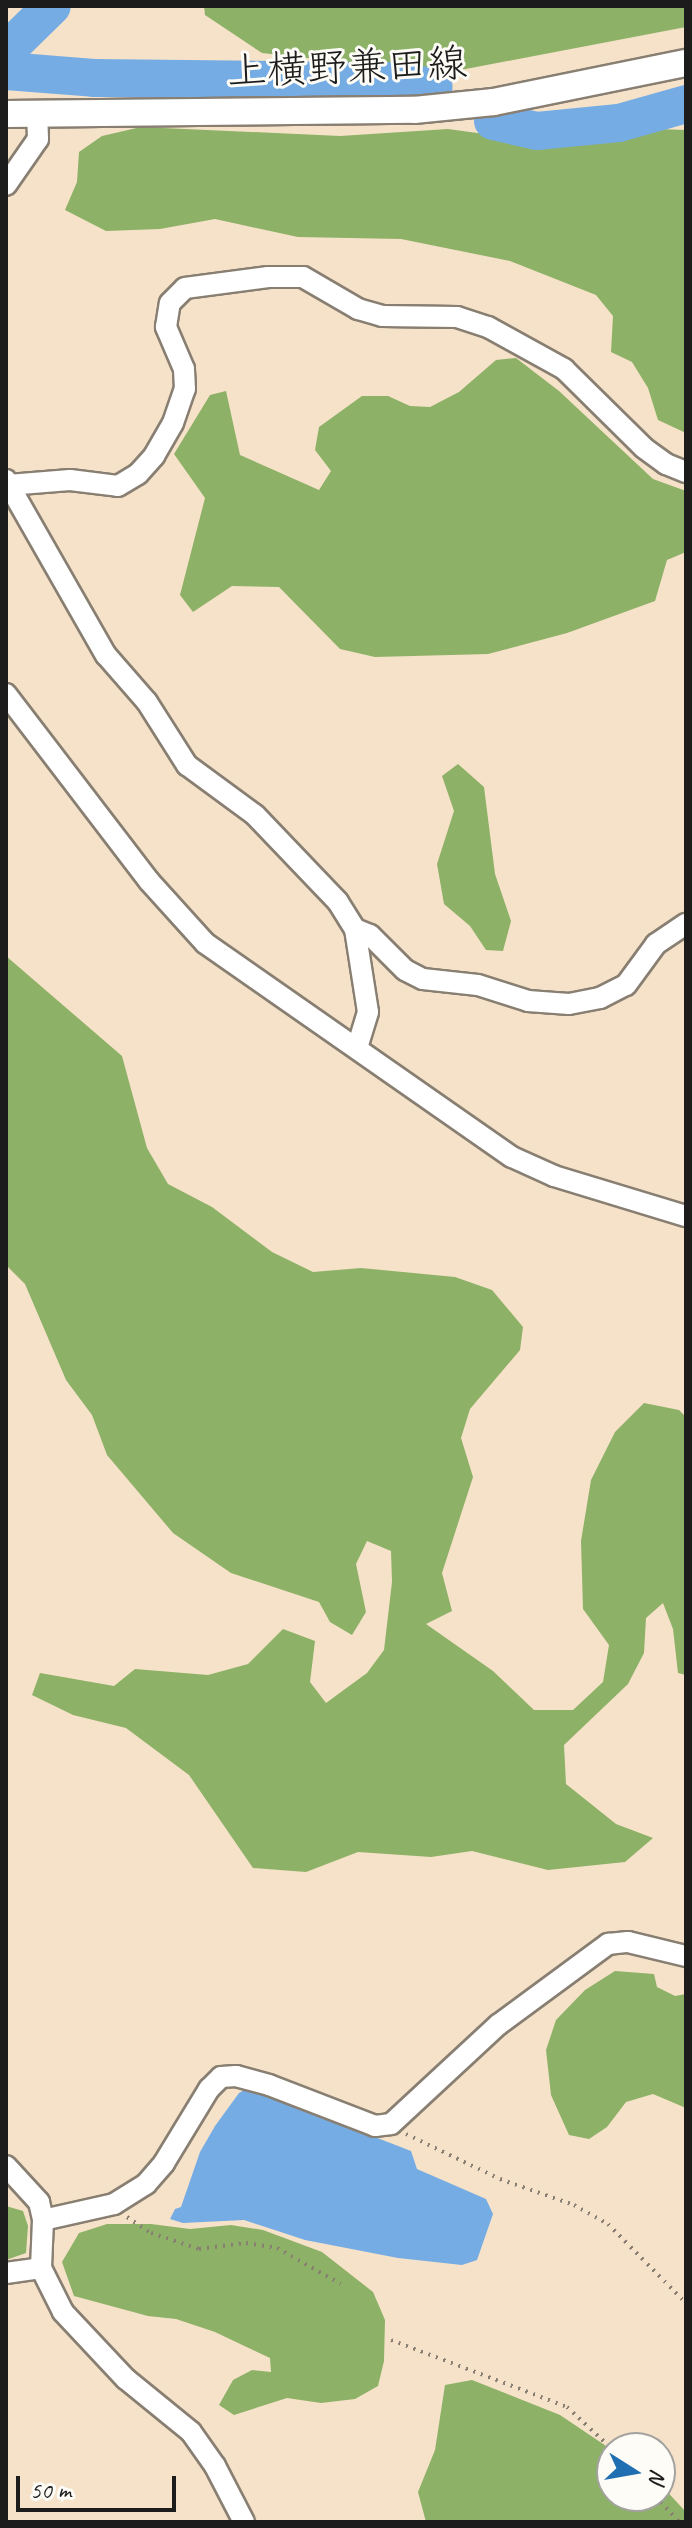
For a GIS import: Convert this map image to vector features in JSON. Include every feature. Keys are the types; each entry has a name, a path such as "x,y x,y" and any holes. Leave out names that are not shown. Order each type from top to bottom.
{"main road":[{"name":"上横野兼田線","path":"6,114 414,110 494,102 684,68"}],"street":[{"path":"6,185 38,139 37,113"},
{"path":"357,1048 368,1012 355,929 338,902 255,815 235,797 187,765 147,702 106,655 7,482 70,480 118,486 138,474 154,456 173,423 185,389 184,369 166,327 170,303 185,288 268,277 303,277 358,309 382,316 457,317 488,327 564,369 644,448 666,464 686,472"},
{"path":"6,694 184,923 205,943 512,1157 554,1176 686,1216"},
{"path":"355,929 370,935 405,970 423,979 478,985 528,1001 569,1004 600,998 626,985 656,944 686,924"},
{"path":"43,2220 114,2204 146,2184 164,2163 209,2089 221,2077 236,2076 269,2085 375,2126 391,2124 498,2025 608,1944 628,1942 686,1956"},
{"path":"6,2166 39,2202 43,2220 41,2268 63,2312 126,2379 191,2432 215,2466 244,2522"},
{"path":"6,2273 41,2268"}],"path":[{"path":"391,2124 405,2134 500,2179 574,2205 608,2224 686,2303"},
{"path":"114,2204 151,2233 199,2249 246,2243 277,2248 341,2284"},
{"path":"391,2340 567,2407 596,2434"}],"green space":[{"path":"204,6 686,6 686,27 445,73 262,53 205,15"},
{"path":"141,127 340,136 448,129 520,139 584,141 657,129 686,130 686,433 658,420 648,388 632,362 611,352 613,316 596,295 510,261 401,239 298,237 215,219 160,229 106,231 65,210 77,182 79,152 102,136"},
{"path":"516,358 559,391 653,479 686,491 686,552 667,560 655,601 567,633 488,654 375,657 340,649 279,587 232,586 193,612 180,595 205,498 174,454 210,395 226,391 240,455 319,490 331,471 315,450 319,427 362,396 388,396 410,406 430,407 459,392 496,360"},
{"path":"458,764 484,787 495,874 511,921 503,951 486,950 470,926 444,904 437,864 454,811 442,776"},
{"path":"6,956 122,1056 147,1148 168,1184 212,1207 272,1252 313,1272 361,1268 455,1277 492,1290 523,1327 520,1350 470,1409 461,1438 473,1477 442,1573 452,1611 426,1624 493,1671 534,1710 573,1710 603,1682 609,1645 583,1609 581,1541 591,1480 615,1432 644,1403 679,1410 686,1417 686,1675 678,1673 673,1629 663,1603 646,1618 644,1653 628,1684 564,1745 566,1784 616,1824 653,1838 625,1862 548,1870 472,1851 431,1857 358,1852 306,1872 253,1868 189,1775 126,1728 73,1715 32,1695 40,1673 114,1686 135,1669 208,1675 248,1664 283,1629 315,1641 310,1682 326,1703 367,1673 384,1650 392,1582 391,1551 367,1541 356,1564 366,1612 352,1635 330,1622 319,1602 231,1573 173,1533 107,1455 92,1415 66,1380 25,1284 6,1265"},
{"path":"615,1971 654,1974 657,1987 675,1996 686,1994 686,2108 653,2094 626,2102 607,2127 589,2139 569,2135 551,2095 546,2050 556,2020 585,1990"},
{"path":"6,2206 23,2211 28,2226 26,2253 6,2260"},
{"path":"107,2224 151,2224 190,2229 231,2225 263,2230 322,2252 373,2292 385,2320 384,2361 378,2386 355,2399 321,2403 287,2398 234,2415 219,2405 233,2380 252,2370 271,2372 270,2358 215,2332 176,2319 148,2316 74,2296 62,2262 79,2233"},
{"path":"472,2380 560,2415 596,2439 596,2512 676,2512 676,2501 686,2512 686,2522 426,2522 418,2492 435,2450 445,2385"}],"water":[{"path":"248,2088 411,2151 417,2169 486,2199 493,2214 477,2260 462,2265 398,2258 305,2240 244,2220 183,2223 170,2219 175,2209 181,2207 200,2152 215,2126 239,2093"}],"waterway":[{"path":"6,51 52,6"},
{"path":"6,71 94,78 393,81 434,87"},
{"path":"493,121 537,131 619,123 686,104"}]}
